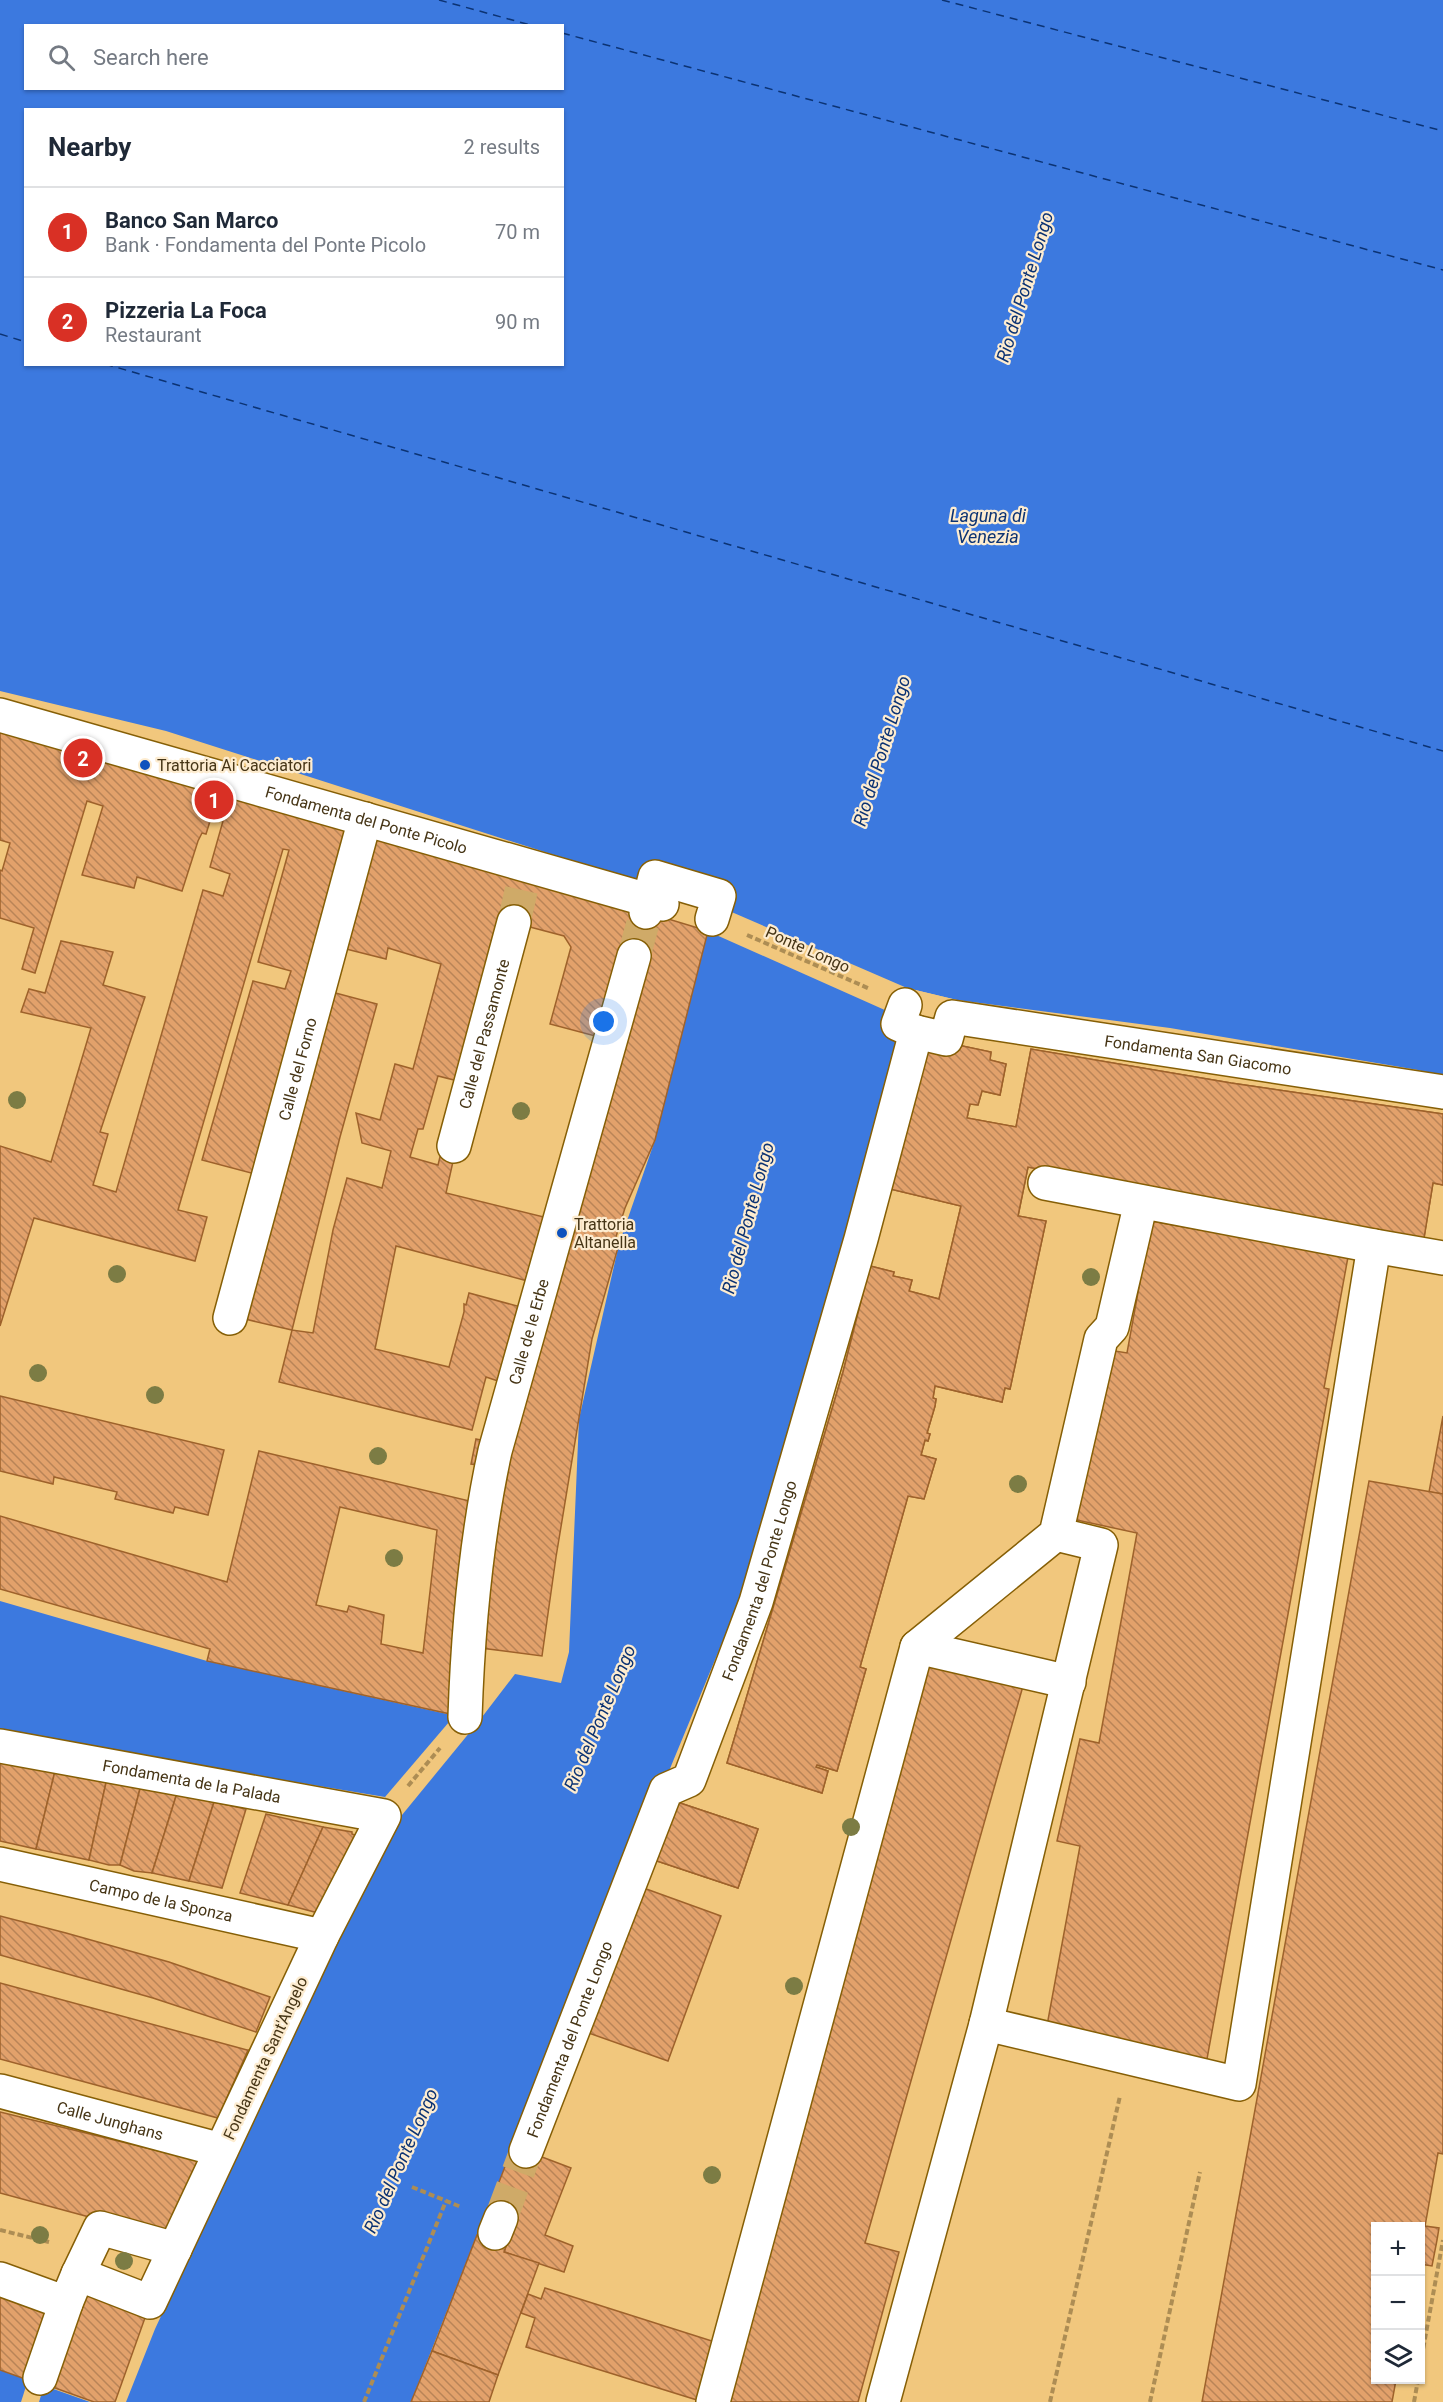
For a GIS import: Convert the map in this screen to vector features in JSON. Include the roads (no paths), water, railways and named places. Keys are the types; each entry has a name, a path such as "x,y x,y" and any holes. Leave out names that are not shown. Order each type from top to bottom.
{"street":[{"name":"Fondamenta del Ponte Picolo","path":"0,715 365,819 526,870 652,905 655,877 719,896 712,919"},
{"name":"Calle del Forno","path":"230,1318 365,819"},
{"name":"Calle del Passamonte","path":"454,1146 513,922"},
{"name":"Calle de le Erbe","path":"465,1717 467,1658 486,1491 634,956"},
{"name":"Fondamenta San Giacomo","path":"910,1018 946,1039 952,1017 1443,1092"},
{"name":"Fondamenta del Ponte Longo","path":"526,2151 666,1790 689,1780 756,1602 861,1239 910,1018"},
{"path":"1045,1183 1443,1258"},
{"path":"713,2402 917,1647 1056,1534 1101,1339 1112,1327 1141,1202"},
{"path":"986,2024 1239,2084 1374,1246"},
{"path":"883,2402 986,2024 1101,1545 1056,1534"},
{"path":"917,1647 1069,1682"},
{"name":"Fondamenta de la Palada","path":"0,1746 384,1816"},
{"name":"Fondamenta Sant'Angelo","path":"72,2288 150,2302 322,1936 384,1816"},
{"name":"Campo de la Sponza","path":"0,1864 322,1936"},
{"name":"Calle Junghans","path":"0,2091 221,2150"},
{"path":"40,2378 72,2288 100,2228 175,2249"},
{"path":"0,2279 72,2288"}],"water":[{"name":"Laguna di Venezia","path":"0,0 1443,0 1443,1078 1418,1070 1170,1028 957,1000 907,988 904,1034 741,1597 477,2235 411,2402 126,2402 155,2329 381,1845 387,1846 402,1815 385,1797 0,1733 0,1601 207,1661 479,1721 515,1674 561,1683 569,1652 579,1419 619,1244 655,1140 708,931 720,908 166,731 0,691"},
{"path":"0,2370 90,2402 0,2402"}],"tunnel":[{"path":"514,922 525,874"},
{"path":"634,956 646,912"},
{"path":"501,2218 526,2151"}],"place":[{"name":"Pizzeria La Foca","path":"83,758"},
{"name":"Trattoria Ai Cacciatori","path":"145,765"},
{"name":"Banco San Marco","path":"214,800"},
{"name":"Trattoria Altanella","path":"562,1233"}],"water label":[{"name":"Rio del Ponte Longo","path":"1025,287"},
{"name":"Rio del Ponte Longo","path":"882,751"},
{"name":"Rio del Ponte Longo","path":"748,1218"},
{"name":"Rio del Ponte Longo","path":"600,1718"},
{"name":"Rio del Ponte Longo","path":"401,2161"}]}
